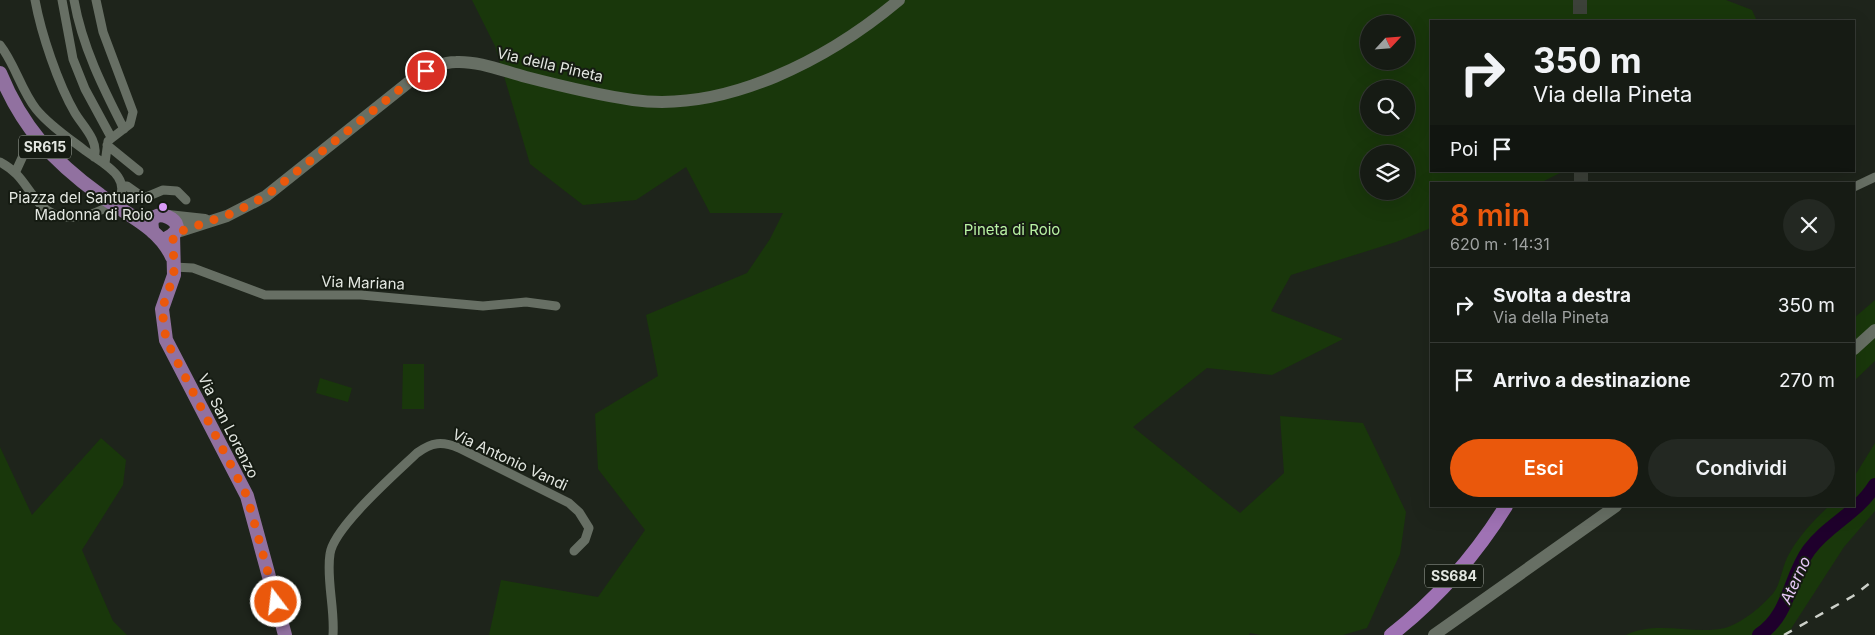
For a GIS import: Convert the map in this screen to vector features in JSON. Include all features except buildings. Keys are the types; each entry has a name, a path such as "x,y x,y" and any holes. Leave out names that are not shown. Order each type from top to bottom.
{"highway":[{"name":"SS684","path":"1391,635 1428,604 1454,576 1505,507"}],"main road":[{"name":"Via della Pineta","path":"173,234 241,209 274,190 414,78 438,65 454,62 472,62 561,86 634,100 669,102 700,100 758,83 806,61 858,32 899,0"},
{"name":"SR615","path":"0,73 18,113 33,134 82,181 155,234 167,247 174,264"},
{"name":"SR615","path":"116,206 164,216"},
{"name":"Via della Pineta","path":"164,216 202,220 218,218"},
{"path":"164,216 174,222 173,234 165,238 155,234 152,223 164,216"},
{"name":"Via San Lorenzo","path":"173,234 174,264 172,281 162,309 166,340 247,496 285,635"},
{"path":"1855,348 1875,330"},
{"path":"1434,635 1615,507"}],"street":[{"path":"35,0 42,30 66,94 95,144 94,156"},
{"path":"62,0 73,59 85,89 109,141 139,170"},
{"path":"74,0 81,30 95,71 124,129"},
{"path":"96,0 103,32 133,111 131,123 109,141 105,163"},
{"path":"0,45 37,110 105,163 122,186 122,196 116,206 82,217 58,214 45,209 16,171 0,162"},
{"path":"16,171 33,134"},
{"path":"1855,187 1875,177"},
{"path":"122,186 128,186 144,198 164,190 177,191 186,200"},
{"name":"Via Mariana","path":"174,264 193,268 265,295 361,295 483,306 526,302 556,306"},
{"name":"Via Antonio Vandi","path":"333,635 333,603 329,564 334,539 417,453 432,444 441,442 459,448 575,507 589,528 584,540 574,551"}],"green space":[{"name":"Pineta di Roio","path":"472,0 1726,0 1752,10 1757,20 1430,20 1430,172 1562,172 1542,182 1430,182 1430,228 1396,242 1291,275 1271,311 1343,339 1272,375 1207,368 1133,427 1240,513 1284,473 1280,416 1363,423 1406,512 1400,554 1367,628 1343,635 1260,635 1250,633 1249,635 489,635 501,580 598,597 645,530 598,469 595,414 658,376 646,315 747,273 770,239 783,213 710,213 686,167 636,200 583,205 530,164 495,46"},
{"path":"1875,300 1875,361 1855,380 1855,317"},
{"path":"403,364 424,364 424,409 402,409"},
{"path":"320,378 352,388 348,402 316,393"},
{"path":"101,438 126,460 123,485 82,550 113,621 127,635 0,635 0,447 32,515"},
{"path":"1875,443 1875,511 1844,547 1787,635 1626,635 1638,631 1662,628 1713,630 1725,628 1732,626 1752,613 1774,592 1792,549 1817,517 1828,507 1855,507 1855,475"}],"waterway":[{"name":"Aterno","path":"1759,635 1777,617 1802,561 1809,550 1825,533 1860,504 1875,485"}],"tunnel":[{"path":"1580,0 1580,20"},
{"path":"1581,172 1581,182"}],"railway":[{"path":"1784,635 1853,596 1875,579"}],"place":[{"name":"Piazza del Santuario Madonna di Roio","path":"163,207"}],"route":[{"path":"276,602 247,496 166,340 162,309 174,275 173,234 221,218 266,196 414,78 426,71"}]}
